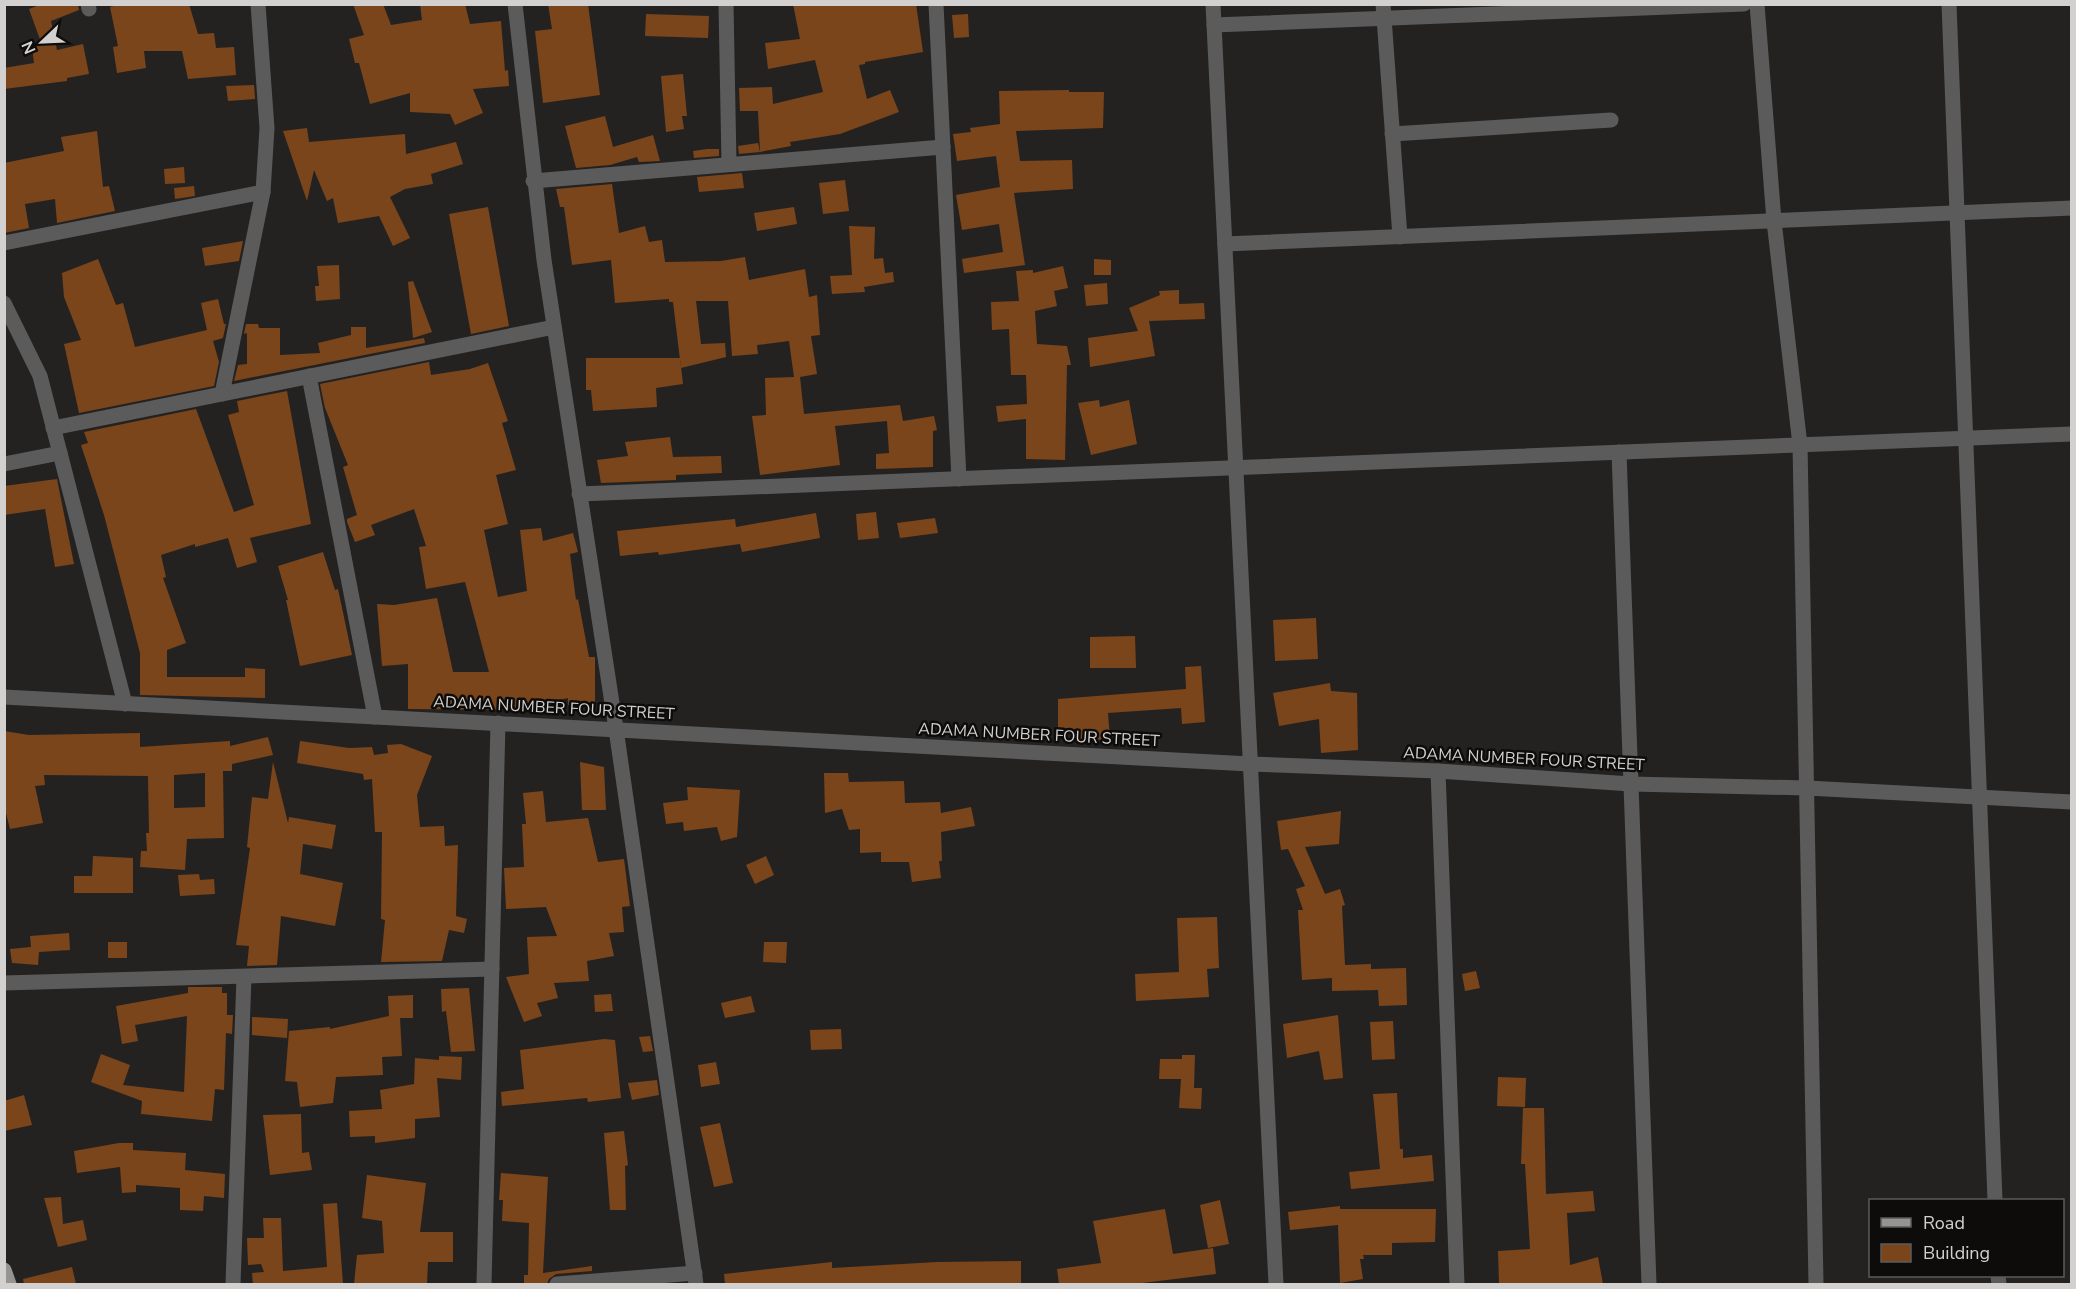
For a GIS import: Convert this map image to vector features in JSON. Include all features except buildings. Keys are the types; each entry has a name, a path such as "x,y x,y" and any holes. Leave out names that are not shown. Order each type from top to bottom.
{"main road":[{"path":"4,1270 9,1284"}],"street":[{"path":"222,394 263,192 267,128 258,4"},
{"path":"515,4 533,181 616,729 695,1278 557,1284"},
{"path":"726,4 729,164"},
{"path":"936,4 959,479"},
{"path":"1213,4 1276,1284"},
{"path":"1214,25 1383,12 1744,4"},
{"path":"1757,4 1774,221 1800,445 1816,1284"},
{"path":"1949,4 1995,1199"},
{"path":"1383,12 1400,237"},
{"path":"1392,134 1611,120"},
{"path":"533,181 943,147"},
{"path":"4,243 263,192"},
{"path":"1225,244 2072,208"},
{"path":"4,303 40,376 125,704"},
{"path":"53,428 554,327"},
{"path":"309,376 375,717"},
{"path":"579,494 2072,434"},
{"path":"1619,452 1649,1284"},
{"path":"4,464 60,453"},
{"name":"ADAMA NUMBER FOUR STREET","path":"4,697 1250,764 1438,771 1631,784 1807,788 1979,799 2072,802"},
{"path":"484,1284 498,723"},
{"path":"1438,771 1457,1284"},
{"path":"4,983 492,969"},
{"path":"233,1284 244,977"}]}
